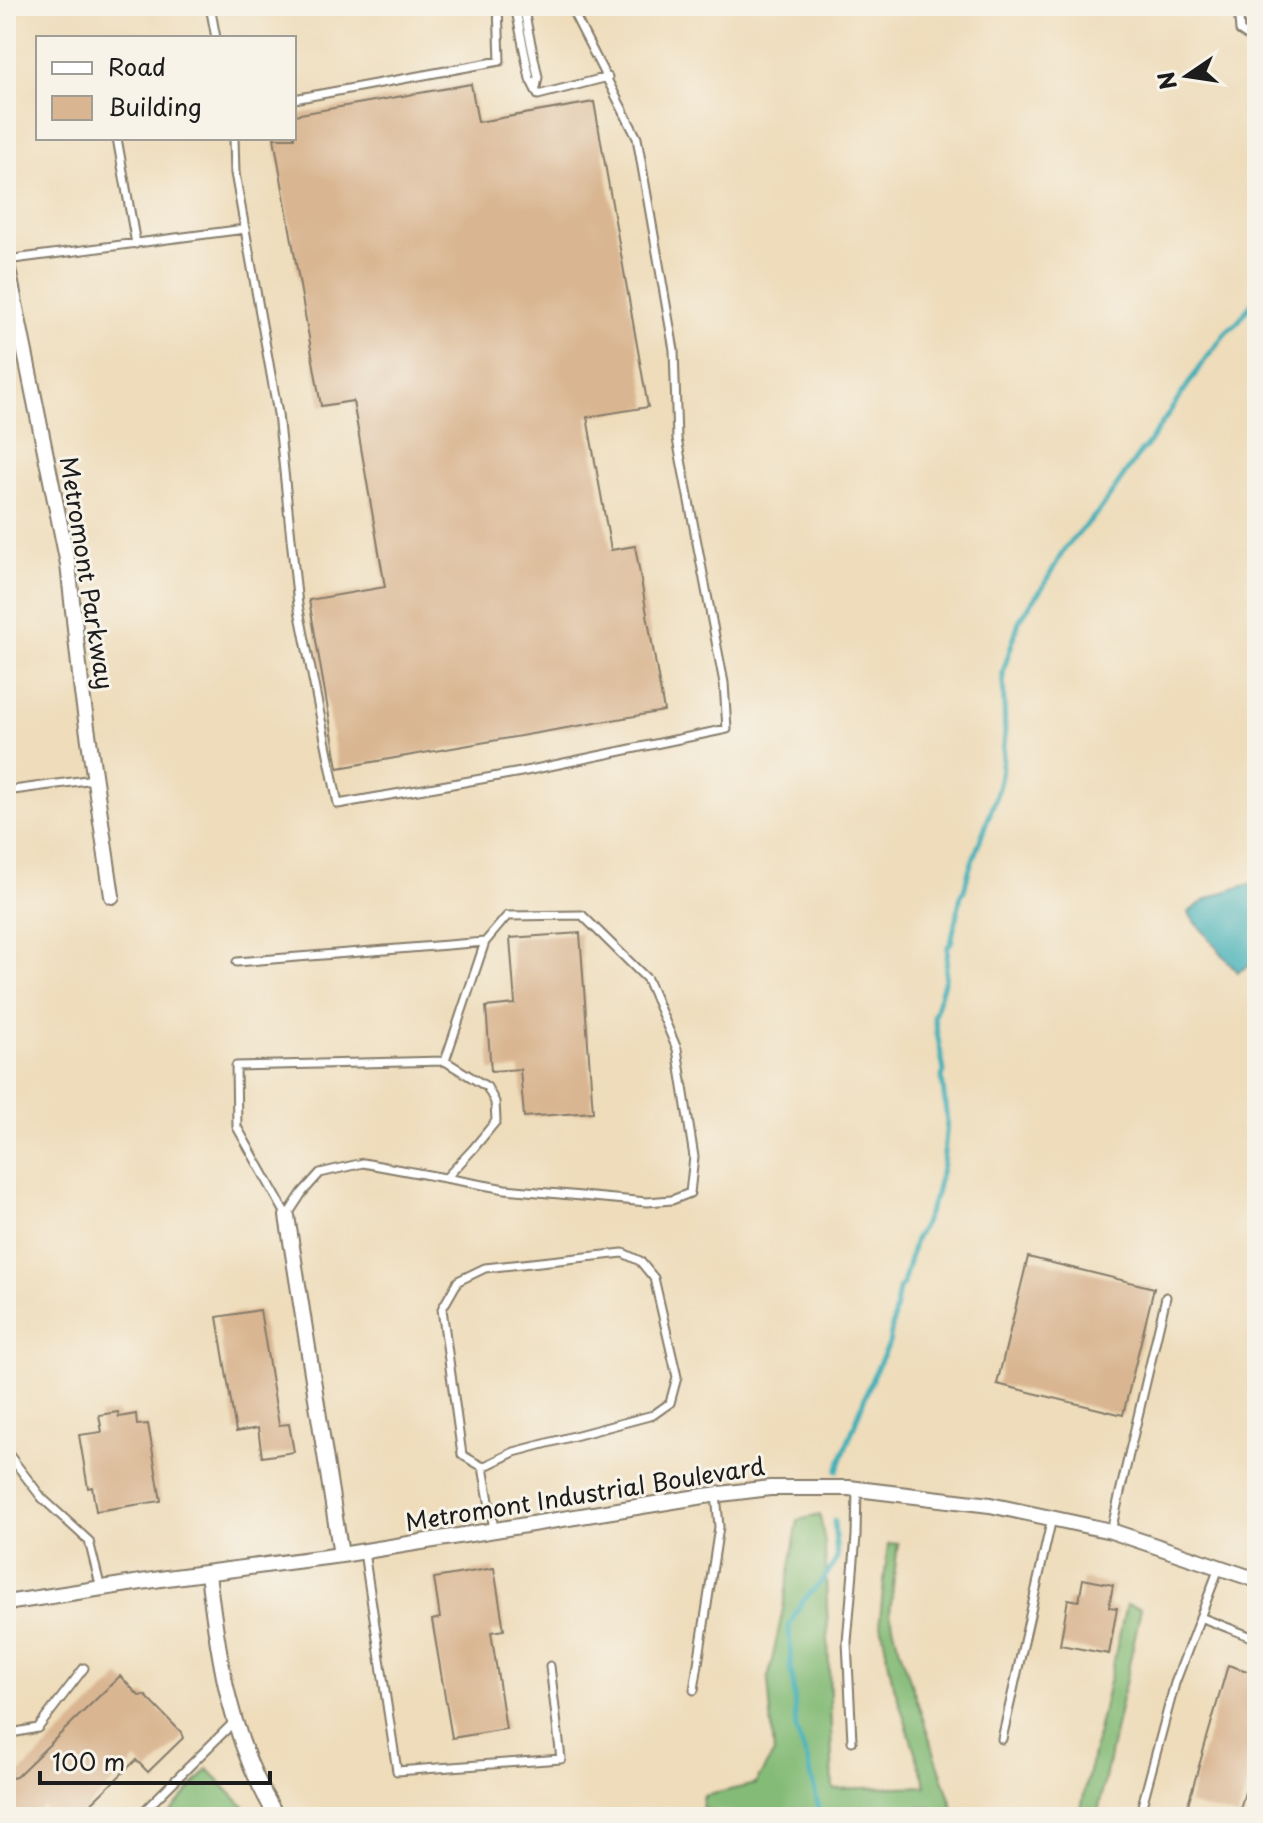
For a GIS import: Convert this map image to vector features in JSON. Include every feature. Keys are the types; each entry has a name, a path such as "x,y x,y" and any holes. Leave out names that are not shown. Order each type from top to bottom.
{"street":[{"name":"Metromont Parkway","path":"6,260 68,564 94,779 112,896"},
{"path":"287,1216 341,1555"},
{"name":"Metromont Industrial Boulevard","path":"6,1603 364,1552 716,1494 770,1488 857,1489 990,1505 1111,1531 1257,1580"},
{"path":"208,1574 216,1641 234,1722 261,1790 277,1817"}],"lane":[{"path":"210,6 216,36"},
{"path":"296,99 500,61 498,6"},
{"path":"515,6 530,79 538,95 608,77"},
{"path":"523,6 538,77 536,88"},
{"path":"234,140 235,173 278,414 298,605 338,804 521,772 727,729 724,683 677,439 674,350 637,138 570,6"},
{"path":"1238,6 1240,31 1249,37 1257,36"},
{"path":"117,140 136,244"},
{"path":"6,260 245,229"},
{"path":"6,791 94,779"},
{"path":"445,1061 485,942 507,916 582,915 647,979 677,1049 694,1157 690,1193 672,1200 647,1202 505,1189 363,1163 320,1173 287,1216 237,1127 236,1066 445,1061 487,1087 495,1102 496,1121 446,1178"},
{"path":"237,962 485,942"},
{"path":"483,1467 514,1452 653,1415 670,1403 677,1377 654,1278 640,1261 623,1253 485,1268 458,1281 442,1309 462,1455 483,1467 495,1531"},
{"path":"1111,1531 1166,1297"},
{"path":"6,1451 42,1498 89,1541 101,1589"},
{"path":"852,1741 847,1642 857,1489"},
{"path":"694,1690 719,1527 716,1494"},
{"path":"1002,1739 1052,1518"},
{"path":"364,1552 397,1771 561,1759 550,1666"},
{"path":"1139,1817 1175,1683 1219,1567"},
{"path":"1200,1617 1257,1639"},
{"path":"6,1734 38,1728 84,1668"},
{"path":"138,1817 234,1722"}],"green space":[{"path":"820,1515 825,1544 833,1789 926,1786 892,1680 880,1619 888,1544 898,1543 890,1613 956,1817 934,1817 932,1807 856,1811 853,1817 722,1817 702,1807 704,1796 755,1784 774,1753 768,1679 798,1520"},
{"path":"1126,1605 1141,1608 1097,1817 1079,1817"},
{"path":"208,1769 254,1817 166,1817"}],"water":[{"path":"1257,882 1257,962 1237,972 1188,913 1212,897"}],"building":[{"path":"471,84 478,122 594,102 648,407 587,417 611,550 635,546 664,711 338,768 309,600 385,587 353,401 321,406 274,140 296,140 296,115"},
{"path":"580,933 593,1112 524,1117 520,1069 491,1071 486,1007 515,1004 510,938"},
{"path":"1028,1257 1154,1288 1123,1415 997,1384"},
{"path":"260,1310 279,1425 289,1424 294,1452 262,1457 258,1428 236,1432 217,1317"},
{"path":"118,1412 119,1417 136,1414 137,1425 148,1424 161,1501 96,1511 92,1487 88,1488 79,1435 102,1432 99,1415"},
{"path":"494,1568 504,1630 491,1632 506,1729 452,1738 432,1620 440,1618 434,1578"},
{"path":"1083,1579 1113,1585 1109,1607 1117,1608 1109,1654 1060,1645 1068,1599 1079,1601"},
{"path":"1228,1665 1257,1674 1257,1750 1238,1817 1188,1804"},
{"path":"120,1676 139,1696 145,1695 181,1732 183,1738 148,1772 136,1760 77,1817 53,1817 43,1806 31,1817 6,1817 6,1779 16,1777"}],"waterway":[{"path":"837,1471 873,1376 889,1344 899,1289 915,1239 936,1194 943,1164 947,1122 944,1071 934,1016 945,979 948,946 961,895 1001,776 1005,735 1003,672 1019,621 1065,548 1100,510 1206,358 1257,296"},
{"path":"821,1817 808,1762 796,1730 789,1628 802,1602 824,1579 837,1558 834,1521"}]}
